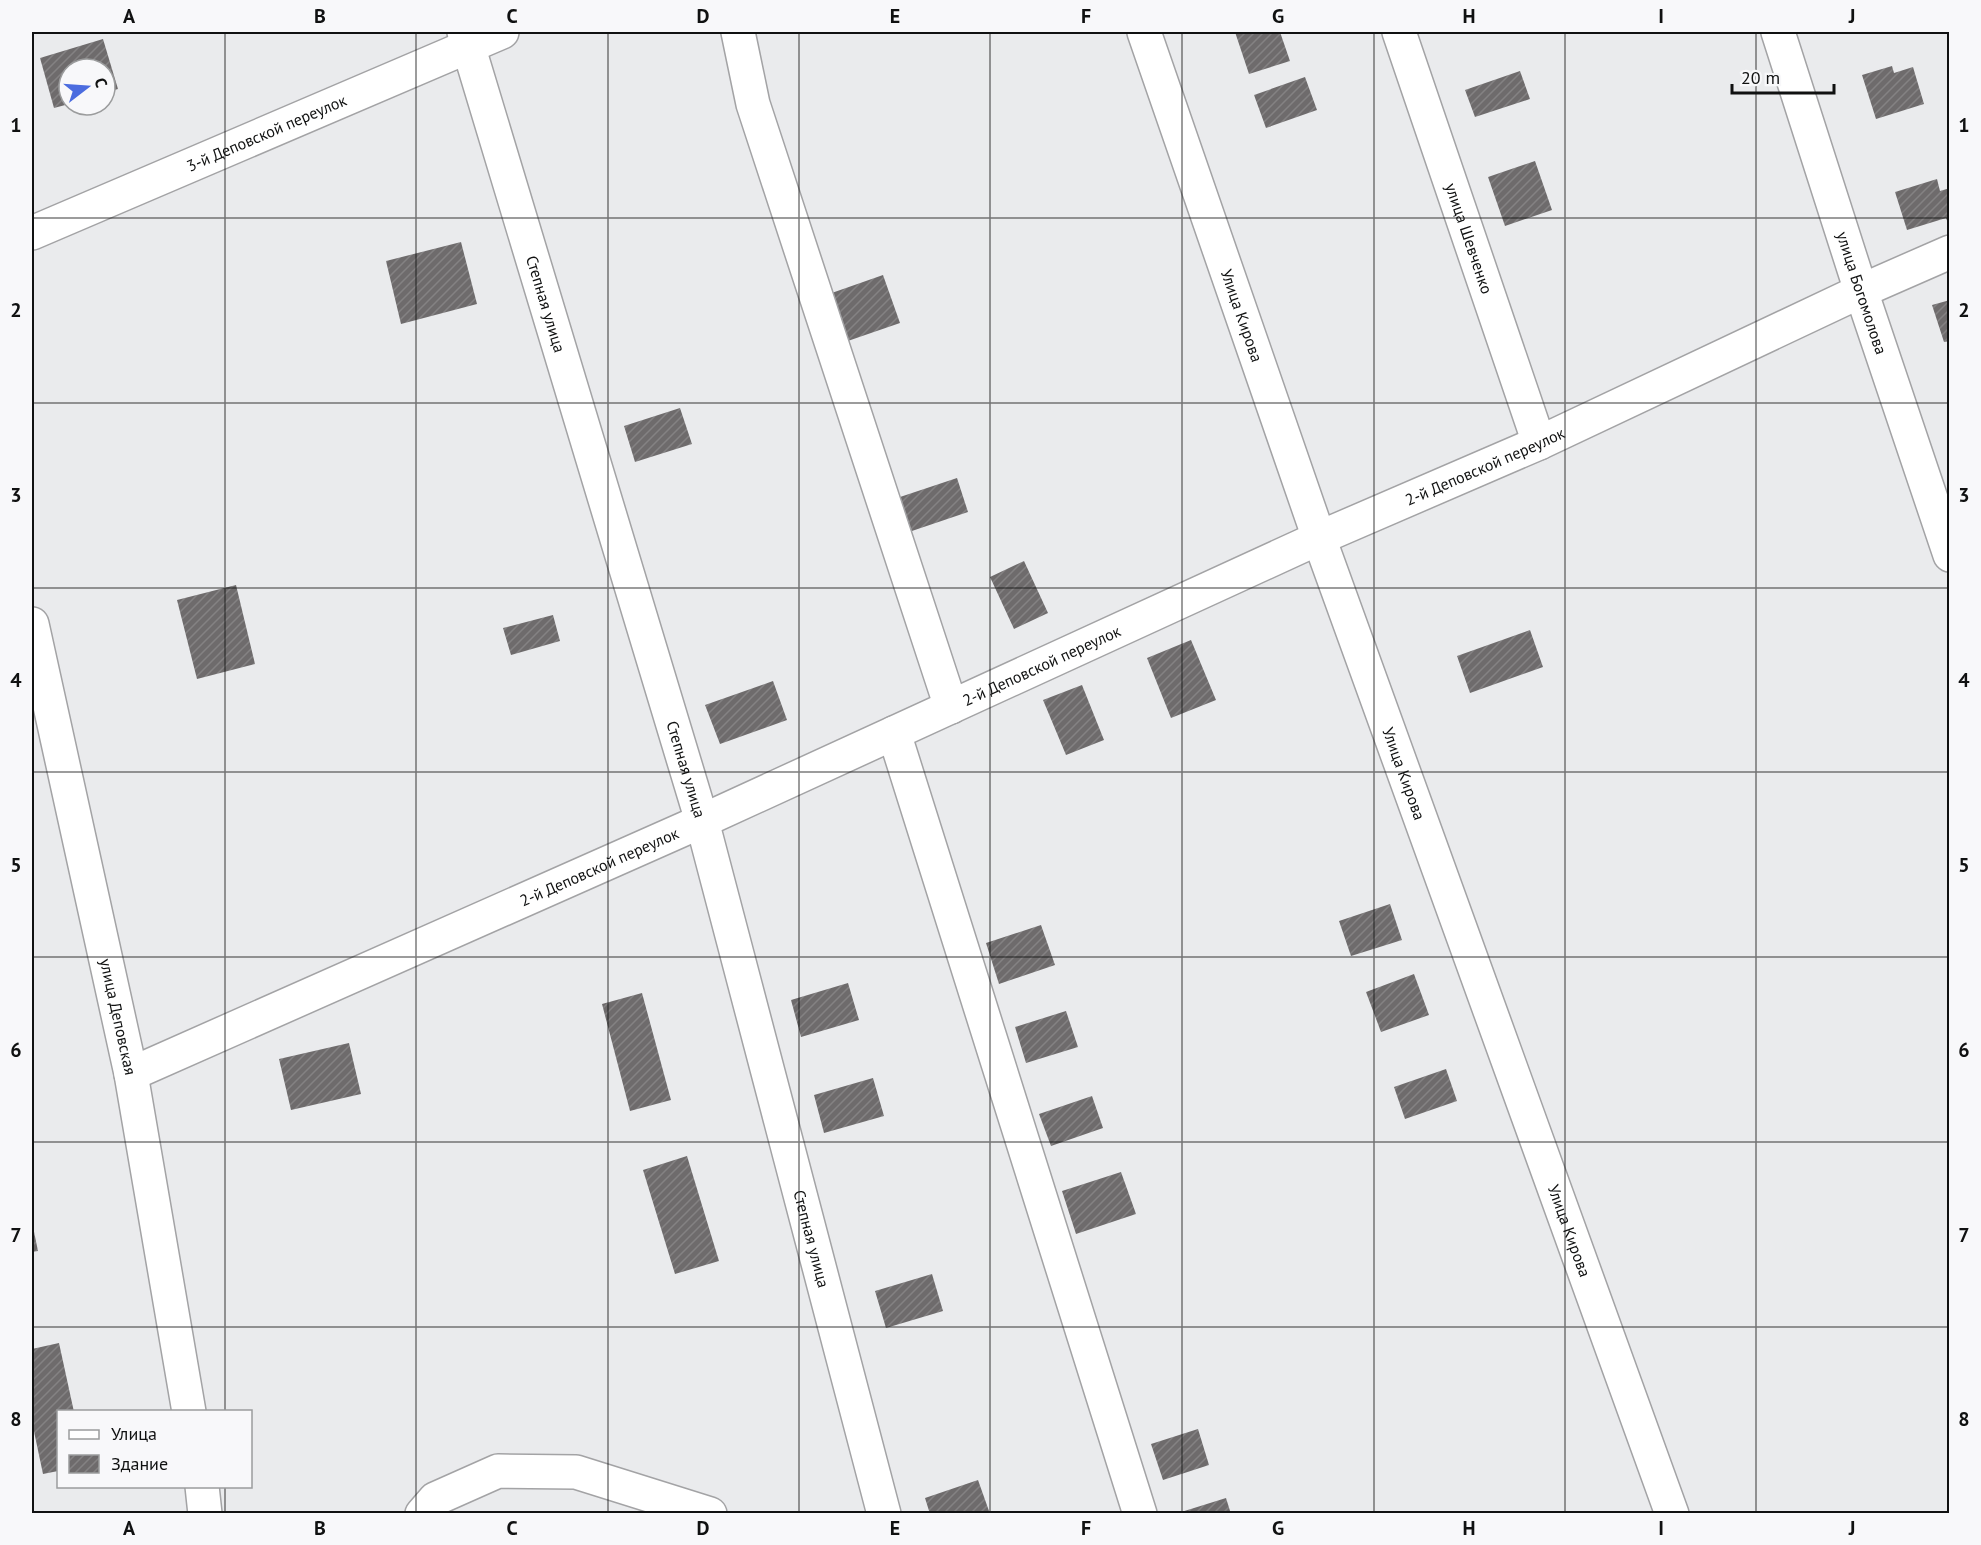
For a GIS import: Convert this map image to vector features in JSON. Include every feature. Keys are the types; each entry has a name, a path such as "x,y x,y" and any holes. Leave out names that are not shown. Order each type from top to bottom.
{"street":[{"name":"3-й Деповской переулок","path":"32,233 466,38 502,32"},
{"path":"738,32 753,104 951,707"},
{"name":"Улица Кирова","path":"1144,32 1319,538 1672,1514"},
{"name":"улица Шевченко","path":"1399,32 1539,443"},
{"name":"улица Богомолова","path":"1778,32 1861,291 1950,555"},
{"name":"Степная улица","path":"466,38 702,820 884,1514"},
{"name":"2-й Деповской переулок","path":"131,1074 702,820 1319,538 1539,443 1861,291 1950,252"},
{"name":"улица Деповская","path":"32,624 131,1074 189,1410"},
{"path":"894,733 1140,1514"},
{"path":"422,1514 435,1499 498,1471 576,1472 710,1514"},
{"path":"202,1488 205,1514"}],"building":[{"path":"1235,32 1280,32 1290,61 1249,74"},
{"path":"103,39 108,57 57,57 57,107 54,108 40,58"},
{"path":"1892,66 1894,73 1913,67 1924,104 1876,119 1862,75"},
{"path":"1520,71 1530,99 1475,117 1465,90"},
{"path":"1305,77 1317,110 1266,128 1254,95"},
{"path":"1535,161 1552,210 1505,226 1488,177"},
{"path":"1937,179 1940,191 1950,188 1950,228 1946,218 1907,230 1895,192"},
{"path":"461,242 477,304 401,324 386,261"},
{"path":"883,275 900,323 842,343 826,295"},
{"path":"1950,300 1950,341 1944,342 1932,305"},
{"path":"680,408 692,444 635,462 624,426"},
{"path":"957,478 968,512 906,533 894,499"},
{"path":"1024,561 1048,613 1014,629 990,577"},
{"path":"236,585 255,664 197,679 177,600"},
{"path":"553,615 560,641 511,655 503,628"},
{"path":"1530,630 1543,667 1470,693 1457,656"},
{"path":"1191,640 1216,700 1171,718 1147,658"},
{"path":"773,681 787,720 720,744 705,705"},
{"path":"1082,685 1104,740 1066,755 1043,700"},
{"path":"1390,904 1402,940 1351,956 1339,921"},
{"path":"1041,925 1055,965 999,984 986,943"},
{"path":"1414,974 1429,1015 1381,1032 1366,992"},
{"path":"848,983 859,1020 801,1037 791,1000"},
{"path":"642,993 671,1100 630,1111 602,1004"},
{"path":"1066,1011 1078,1047 1026,1063 1015,1027"},
{"path":"349,1043 361,1094 291,1110 279,1059"},
{"path":"1446,1069 1457,1101 1405,1119 1394,1087"},
{"path":"873,1078 884,1116 824,1133 814,1095"},
{"path":"1092,1096 1103,1128 1051,1146 1039,1114"},
{"path":"687,1156 719,1261 675,1274 643,1170"},
{"path":"1121,1172 1136,1214 1076,1234 1062,1191"},
{"path":"32,1222 38,1251 32,1252"},
{"path":"932,1274 943,1311 886,1328 875,1291"},
{"path":"59,1343 74,1410 57,1410 57,1471 43,1474 32,1422 32,1349"},
{"path":"1198,1429 1209,1465 1163,1480 1151,1444"},
{"path":"978,1480 989,1511 982,1514 930,1514 925,1498"},
{"path":"1226,1498 1231,1514 1178,1514 1178,1513"}]}
